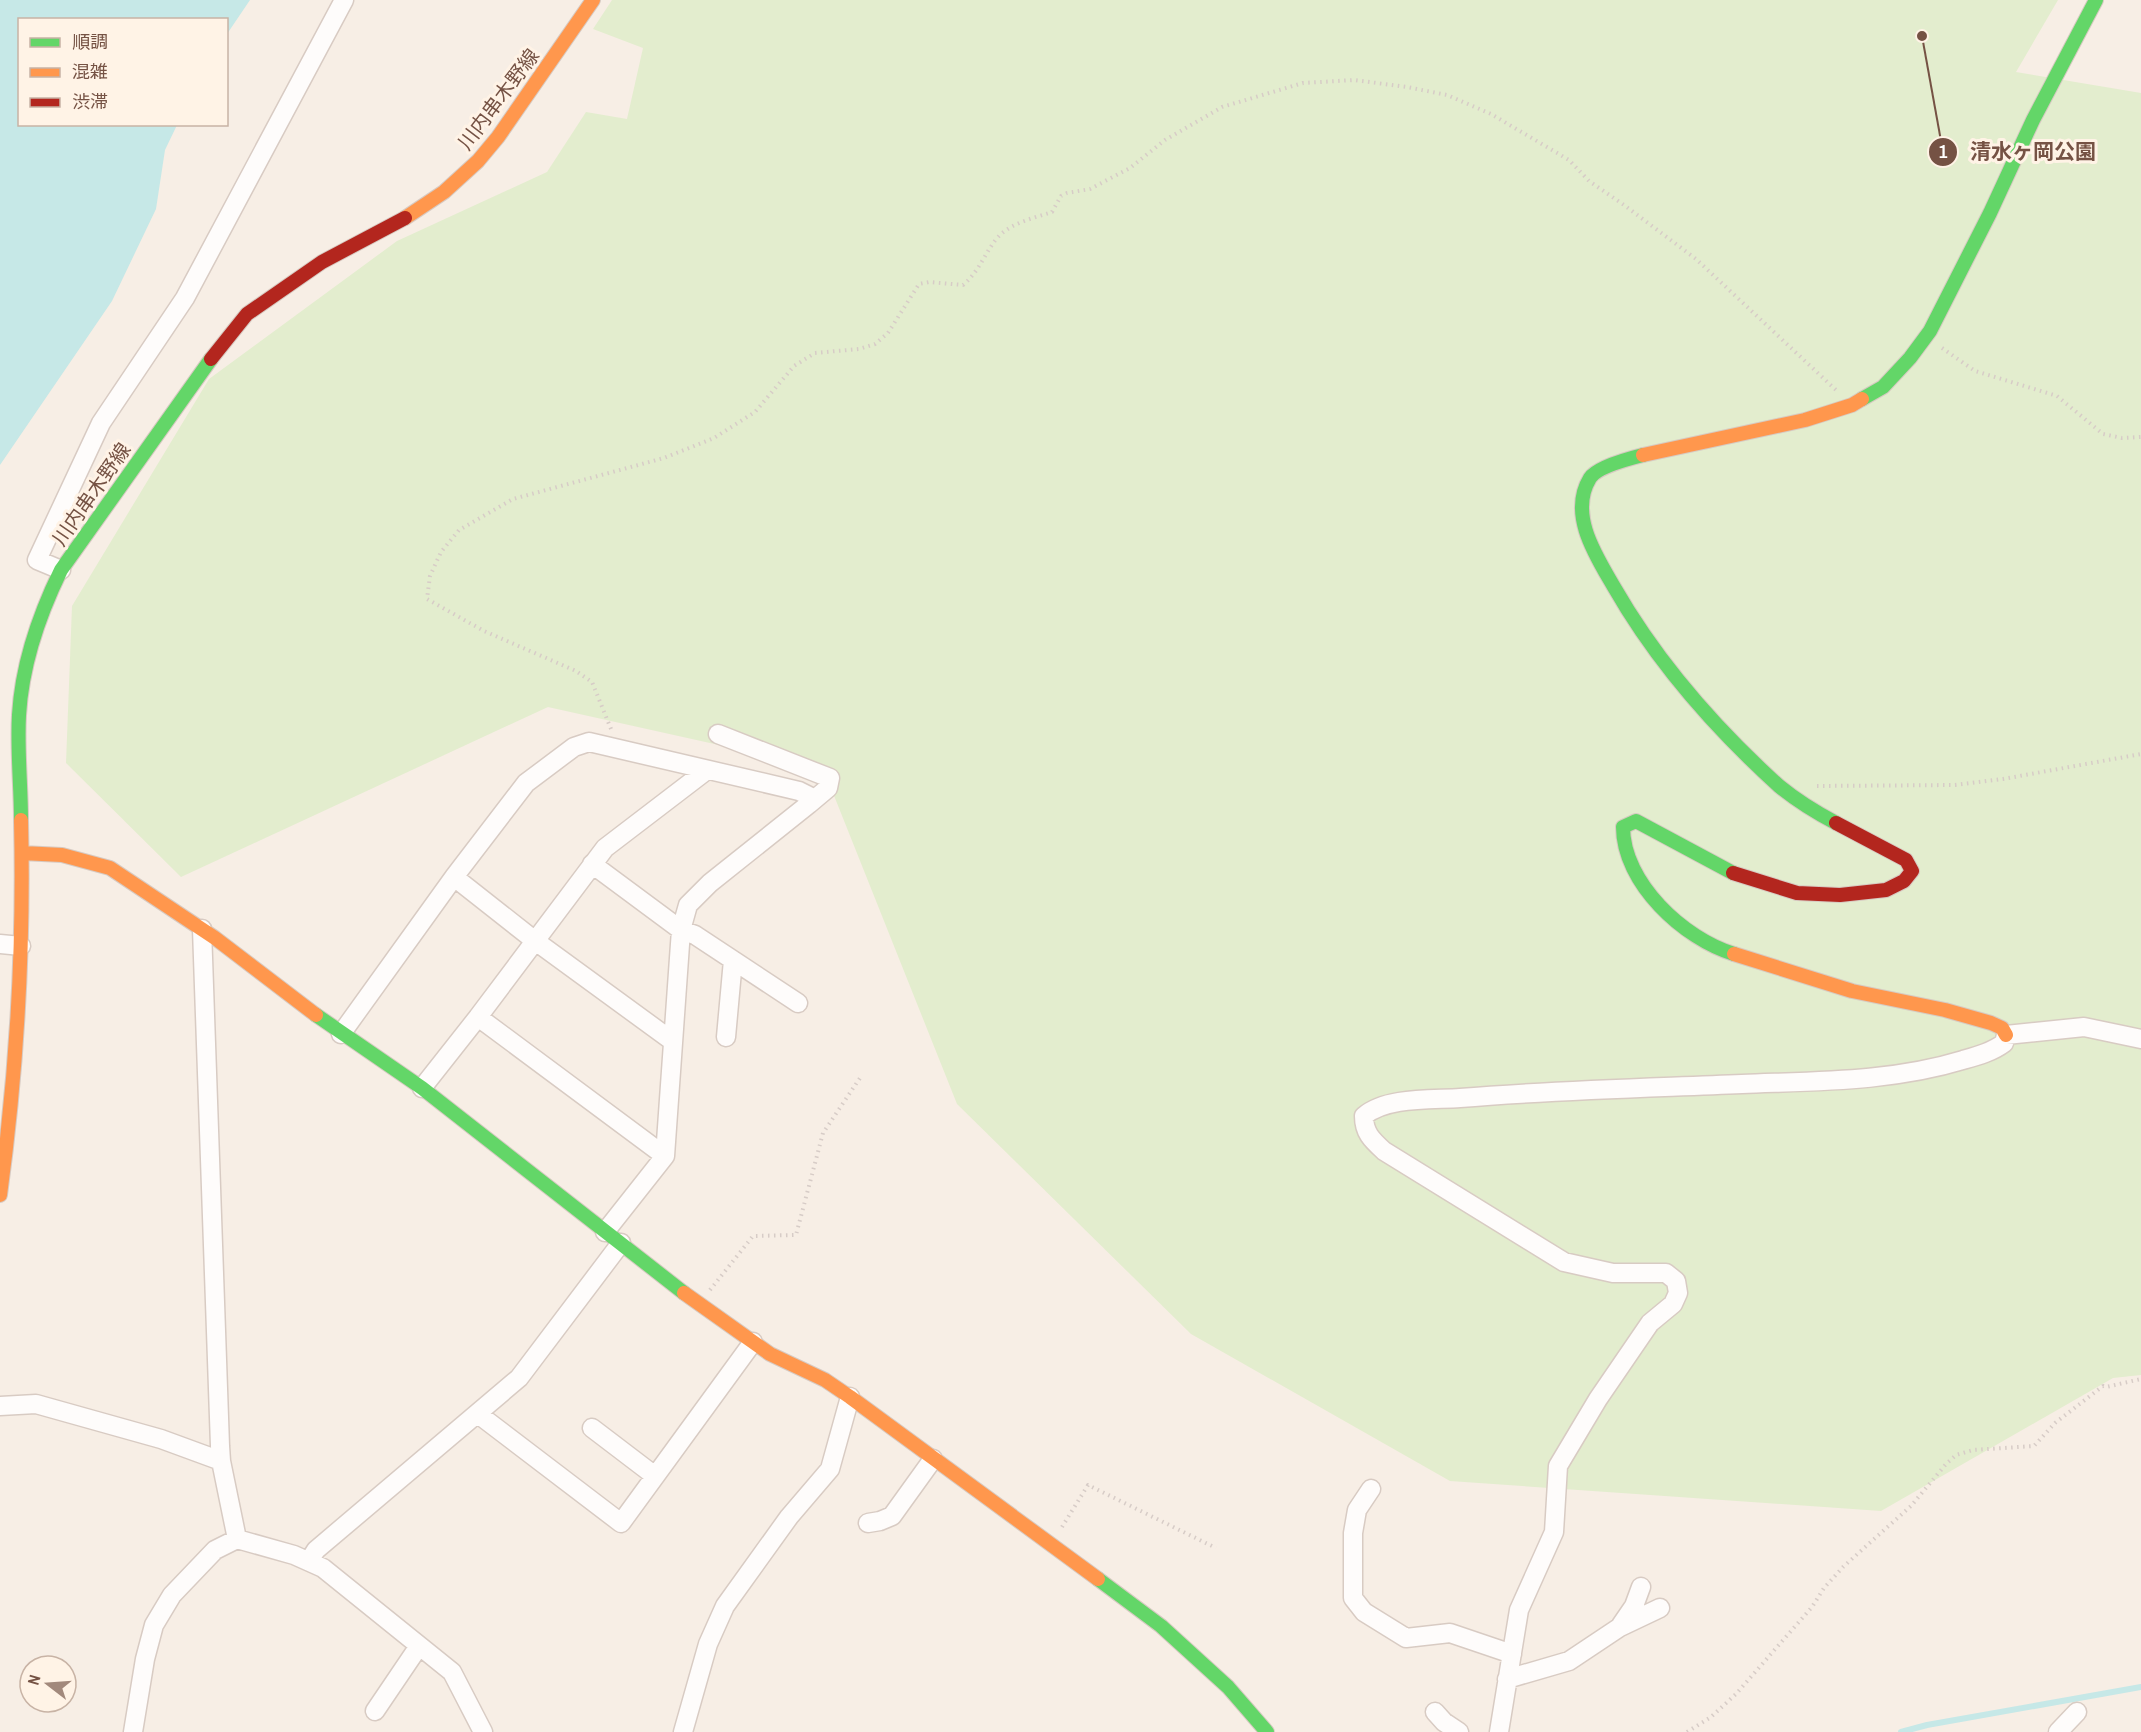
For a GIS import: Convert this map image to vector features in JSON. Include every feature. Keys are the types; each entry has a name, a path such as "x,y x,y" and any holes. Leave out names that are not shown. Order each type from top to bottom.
{"street":[{"path":"61,570 37,560 101,423 185,298 344,0"},
{"name":"川内串木野線","path":"0,1196 9,1130 21,946 22,853 19,714 29,654 44,605 61,570 210,361 247,314 322,262 406,218 453,184 478,161 498,137 593,0"},
{"path":"1498,1732 1519,1610 1554,1532 1558,1466 1598,1399 1650,1323 1673,1304 1678,1293 1676,1281 1666,1273 1613,1274 1564,1262 1384,1151 1373,1141 1364,1127 1364,1116 1372,1109 1389,1103 1484,1095 1869,1079 1943,1066 1996,1049 2004,1043 2006,1035 2002,1028 1991,1023 1945,1010 1852,990 1717,949 1687,931 1653,898 1631,864 1623,841 1623,827 1636,821 1730,872 1797,893 1840,895 1886,890 1904,881 1912,871 1906,860 1822,816 1781,787 1684,689 1637,627 1593,551 1583,520 1582,497 1591,476 1600,470 1635,457 1805,420 1852,405 1883,387 1926,337 1990,213 2033,120 2096,0"},
{"path":"605,1232 664,1156 681,930 688,905 710,883 828,788 830,778 718,734"},
{"path":"341,1034 454,877 526,783 573,747 589,742 799,791 809,796 809,804"},
{"path":"422,1088 605,848 707,770"},
{"path":"22,853 62,855 110,868 202,929 341,1034 422,1088 699,1305 770,1354 825,1380 850,1397 1161,1626 1228,1687 1267,1732"},
{"path":"592,864 681,930 695,935 798,1003"},
{"path":"454,877 534,940 671,1040"},
{"path":"202,929 221,1461 237,1539"},
{"path":"0,944 21,946"},
{"path":"726,1037 733,960"},
{"path":"478,1017 664,1156"},
{"path":"2006,1035 2084,1026 2141,1039"},
{"path":"309,1561 316,1550 519,1378 621,1243"},
{"path":"478,1414 621,1523 753,1342"},
{"path":"683,1732 708,1644 725,1606 789,1517 830,1469 850,1397"},
{"path":"0,1406 36,1404 161,1439 221,1461"},
{"path":"592,1428 655,1476"},
{"path":"868,1523 892,1516 933,1458"},
{"path":"1371,1489 1357,1510 1353,1533 1353,1598 1364,1612 1406,1638 1450,1633 1512,1654"},
{"path":"133,1732 145,1659 154,1625 172,1595 215,1550 237,1539 294,1555 323,1568 452,1672 483,1732"},
{"path":"1620,1627 1634,1606 1641,1587"},
{"path":"1508,1678 1569,1661 1620,1627 1660,1608"},
{"path":"375,1711 419,1646"},
{"path":"1435,1712 1444,1722 1459,1732"},
{"path":"2058,1732 2077,1712"}],"path":[{"path":"619,749 592,682 576,671 484,631 427,599 430,576 441,552 459,530 513,499 664,458 714,438 755,412 794,366 815,353 859,349 875,344 888,333 919,284 929,282 963,285 974,276 999,236 1018,223 1052,212 1061,196 1090,189 1130,168 1165,140 1222,107 1303,82 1354,80 1447,95 1491,114 1552,149 1569,160 1589,181 1624,204 1695,259 1852,405"},
{"path":"1926,337 1975,371 2057,396 2103,434 2122,438 2141,437"},
{"path":"1816,786 1955,784 2003,779 2141,754"},
{"path":"699,1305 753,1236 796,1235 823,1133 860,1078"},
{"path":"1687,1732 1711,1718 1736,1694 1812,1607 1824,1588 1843,1567 1911,1506 1956,1455 1973,1450 2034,1446 2055,1423 2103,1386 2141,1379"},
{"path":"1051,1546 1088,1485 1216,1548"}],"green space":[{"path":"612,0 2058,0 2016,72 2141,93 2141,1375 2113,1378 1881,1511 1450,1481 1191,1334 957,1104 823,768 548,707 181,877 66,763 72,606 209,379 397,241 547,172 586,112 627,119 643,48 593,29"}],"water":[{"path":"0,0 250,0 228,33 228,18 18,18 18,126 177,126 165,150 156,209 112,301 0,465"}],"waterway":[{"path":"1901,1732 1927,1725 2141,1687"}],"traffic: fast":[{"path":"1862,399 1883,387 1910,358 1930,331 1990,213 2033,120 2096,0"},
{"path":"21,820 18,741 21,696 33,640 46,604 61,570 211,359"},
{"path":"1643,455 1600,470 1590,478 1584,492 1583,520 1600,562 1649,642 1710,717 1779,786 1836,823"},
{"path":"1733,873 1636,821 1623,827 1626,848 1633,868 1645,888 1660,906 1696,936 1715,947 1734,954"},
{"path":"316,1015 422,1088 684,1293"},
{"path":"1098,1579 1161,1626 1228,1687 1267,1732"}],"traffic: slow":[{"path":"405,218 444,192 478,161 498,137 593,0"},
{"path":"1643,455 1805,420 1852,405 1862,399"},
{"path":"0,1195 11,1102 18,1008 21,820"},
{"path":"22,853 62,855 110,868 215,938 316,1015"},
{"path":"1734,954 1852,991 1945,1010 1991,1023 2002,1028 2006,1035"},
{"path":"684,1293 770,1354 825,1380 850,1397 1098,1579"}],"traffic: jam":[{"path":"211,359 247,314 322,262 405,218"},
{"path":"1733,873 1797,893 1840,895 1886,890 1904,881 1912,871 1906,860 1836,823"}],"place":[{"name":"清水ヶ岡公園","path":"1922,36"}]}
